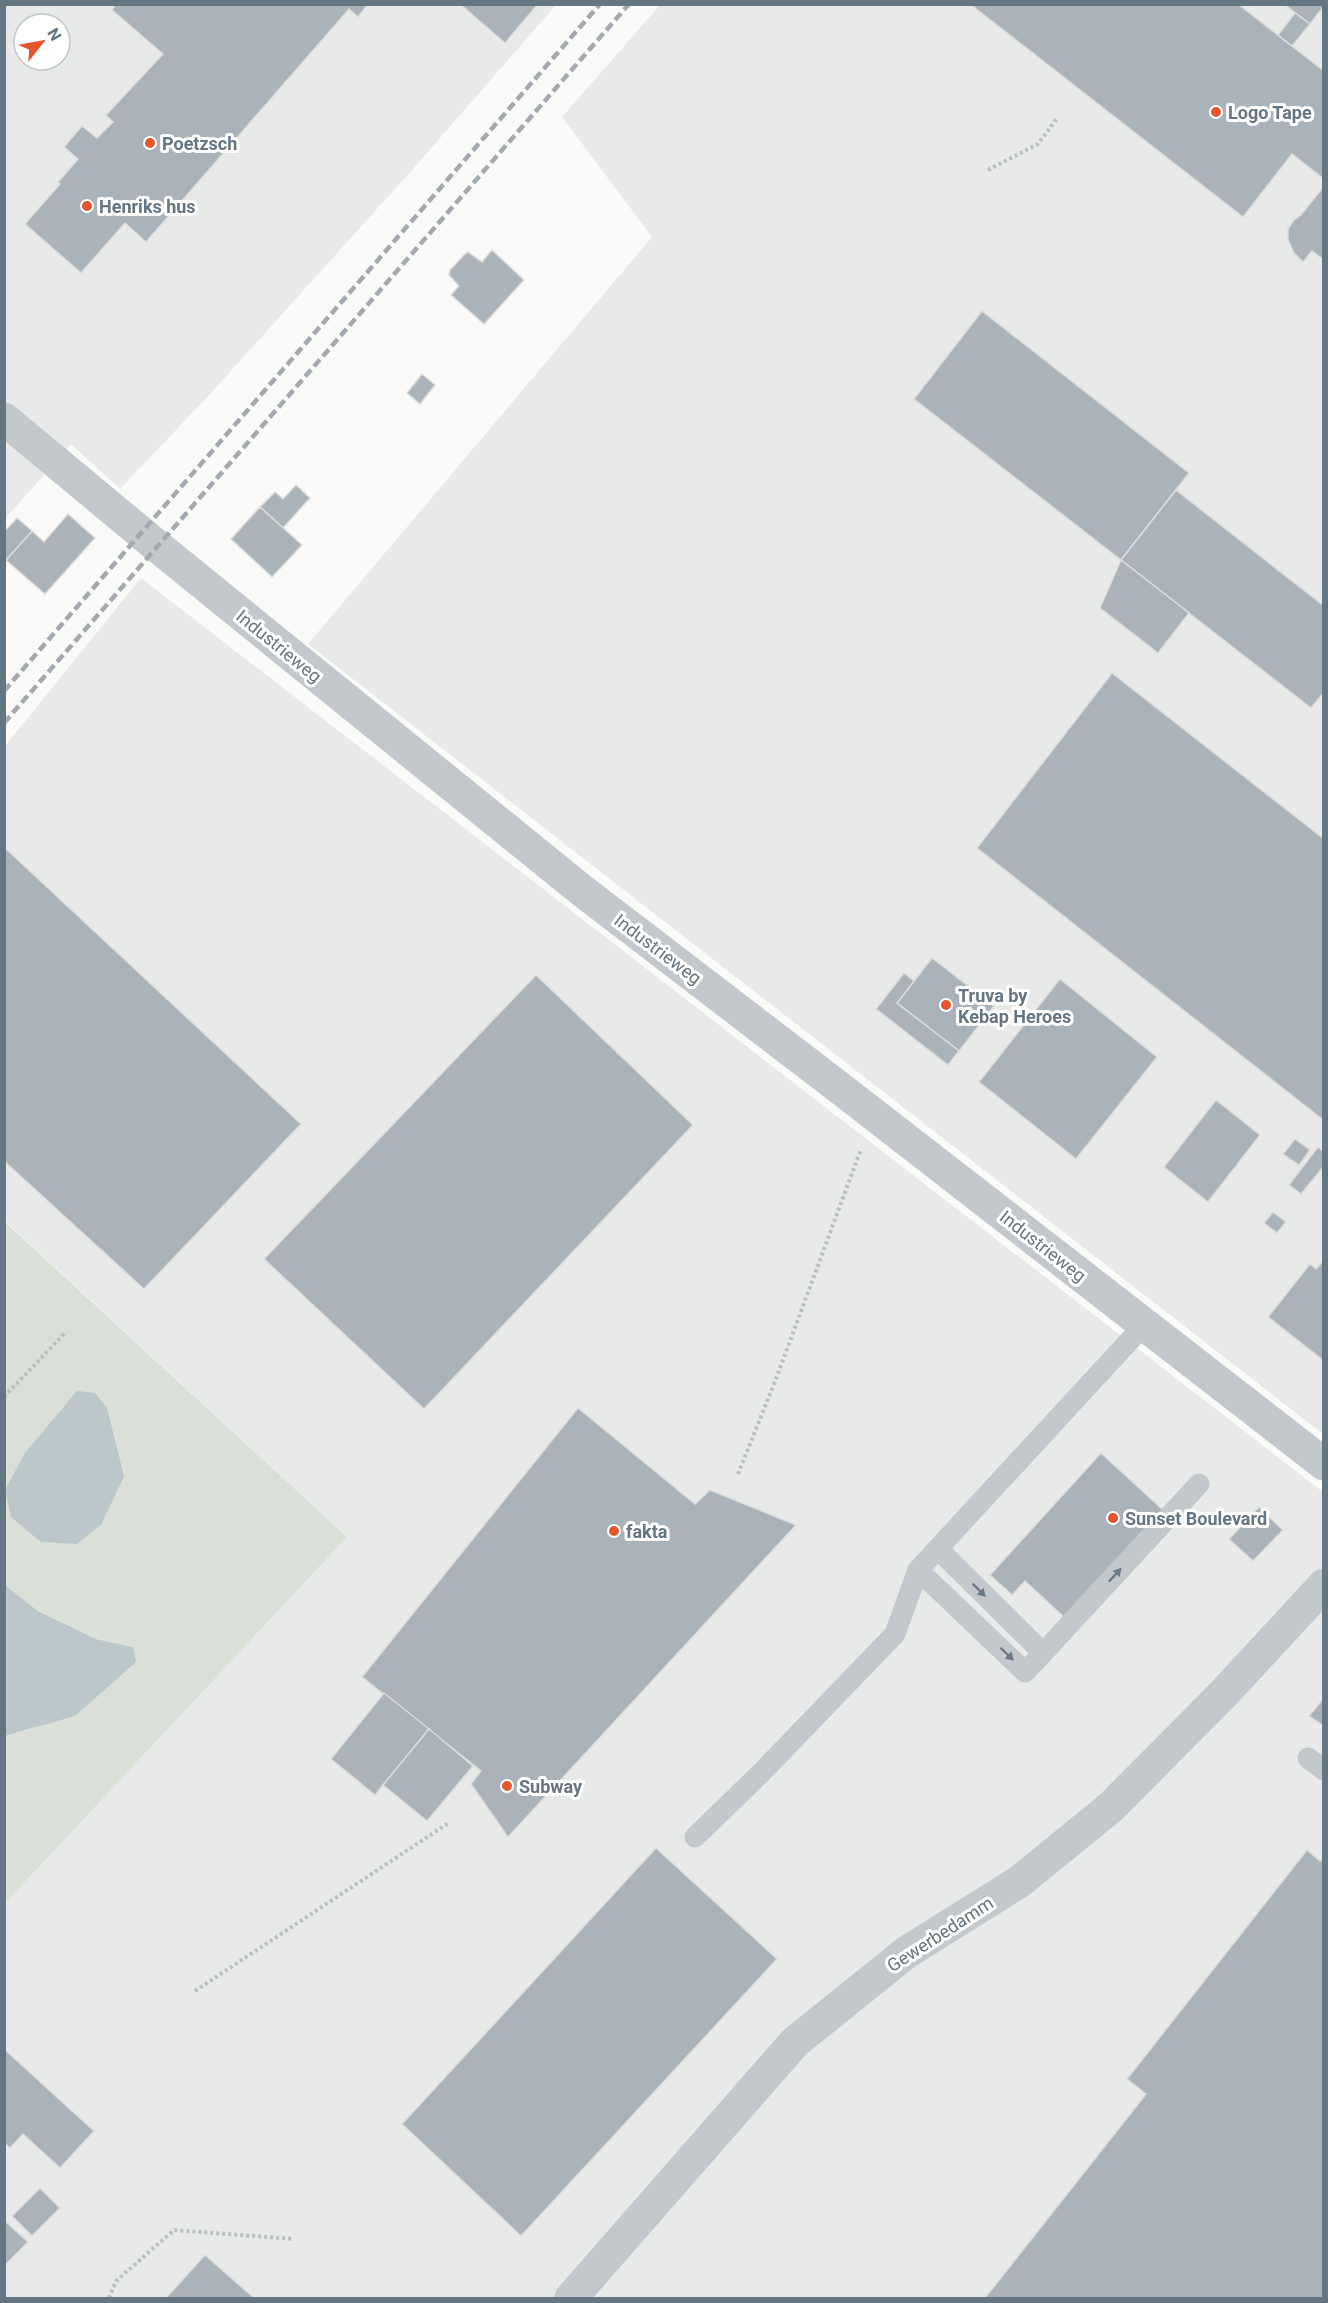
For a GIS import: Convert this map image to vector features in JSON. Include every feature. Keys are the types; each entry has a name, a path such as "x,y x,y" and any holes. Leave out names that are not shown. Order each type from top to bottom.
{"street":[{"name":"Industrieweg","path":"4,419 580,890 873,1114 1323,1464"},
{"name":"Gewerbedamm","path":"571,2298 795,2042 907,1952 1019,1882 1111,1807 1227,1690 1323,1585"}],"lane":[{"path":"695,1837 762,1772 895,1634 918,1570 1144,1325"},
{"path":"918,1570 1025,1672 1199,1484"},
{"path":"938,1549 1043,1653"}],"path":[{"path":"988,170 1038,144 1058,117"},
{"path":"738,1474 780,1369 873,1114"},
{"path":"4,1397 66,1332"},
{"path":"195,1991 450,1822"},
{"path":"109,2298 116,2281 174,2230 294,2239"}],"shaded area":[{"path":"5,5 556,5 413,169 211,393 120,489 71,444 5,519"},
{"path":"660,5 1323,5 1323,1434 308,644 652,237 562,117"},
{"path":"141,578 1323,1492 1323,2298 5,2298 4,1903 347,1537 5,1221 5,746"},
{"path":"4,1221 347,1537 5,1903 5,1736 35,1728 133,1647 96,1639 38,1611 5,1585"},
{"path":"77,1391 95,1393 107,1408 124,1476 101,1525 77,1544 41,1542 11,1517 5,1490 25,1453"},
{"path":"5,1585 38,1611 96,1639 133,1647 136,1662 75,1716 5,1736"}],"building":[{"name":"Poetzsch","path":"116,4 368,4 358,17 349,9 146,242 125,223 81,273 25,224 60,184 58,182 78,159 64,147 82,126 97,138 113,122 106,115 163,54 112,10"},
{"path":"460,4 538,4 505,43"},
{"name":"Logo Tape","path":"970,4 1238,4 1324,71 1324,179 1292,154 1243,217"},
{"path":"1284,4 1324,4 1324,6 1310,24"},
{"path":"1295,13 1310,24 1292,46 1278,35"},
{"path":"1324,186 1324,260 1312,251 1303,262 1294,253 1288,240 1288,229"},
{"path":"492,250 524,280 484,324 451,295 459,286 449,275 450,270 468,252 482,262"},
{"path":"982,311 1189,473 1121,560 914,399"},
{"path":"422,374 435,385 420,404 407,393"},
{"path":"296,485 310,498 283,528 260,507 275,492 283,499"},
{"path":"1176,490 1324,606 1324,692 1311,708 1121,560"},
{"path":"260,507 302,545 272,577 231,539"},
{"path":"68,514 95,538 45,594 6,560 32,531 44,542"},
{"path":"17,518 32,531 6,560 4,558 4,532"},
{"path":"1121,560 1189,613 1158,653 1100,608"},
{"path":"1112,673 1324,839 1324,1116 1322,1119 977,848"},
{"path":"4,847 301,1124 144,1289 4,1161"},
{"name":"Truva by Kebap Heroes","path":"932,958 994,1006 959,1051 897,1003"},
{"path":"904,973 914,981 897,1003 959,1051 948,1065 876,1009"},
{"path":"536,975 693,1125 424,1409 264,1259"},
{"path":"1060,979 1157,1057 1076,1159 979,1082"},
{"path":"1216,1100 1260,1135 1208,1202 1164,1167"},
{"path":"1295,1139 1310,1150 1299,1165 1283,1154"},
{"path":"1318,1147 1324,1152 1324,1166 1301,1194 1289,1185"},
{"path":"1273,1212 1286,1222 1277,1233 1264,1223"},
{"path":"1324,1260 1324,1361 1268,1317 1310,1264 1316,1269"},
{"path":"578,1408 695,1504 710,1490 796,1525 508,1837 471,1784 481,1771 362,1677"},
{"path":"1101,1453 1163,1510 1065,1618 1025,1581 1012,1595 990,1575"},
{"path":"1259,1507 1283,1530 1253,1561 1229,1539"},
{"path":"384,1693 429,1729 375,1795 331,1759"},
{"path":"1324,1698 1324,1726 1309,1716"},
{"path":"429,1729 473,1766 427,1821 383,1785"},
{"path":"656,1848 777,1959 521,2236 402,2124"},
{"path":"1307,1850 1320,1861 1324,1857 1324,2298 985,2298 1146,2094 1127,2079"},
{"path":"4,2049 94,2131 60,2168 23,2134 10,2148 4,2143"},
{"path":"40,2188 60,2208 32,2236 12,2216"},
{"path":"4,2220 28,2242 4,2266"},
{"path":"205,2255 254,2298 166,2298"}],"railway":[{"path":"4,691 600,4"},
{"path":"4,723 629,4"}],"place":[{"name":"Logo Tape","path":"1216,112"},
{"name":"Poetzsch","path":"150,143"},
{"name":"Henriks hus","path":"87,206"},
{"name":"Truva by Kebap Heroes","path":"946,1005"},
{"name":"Sunset Boulevard","path":"1113,1518"},
{"name":"fakta","path":"614,1531"},
{"name":"Subway","path":"507,1786"}]}
